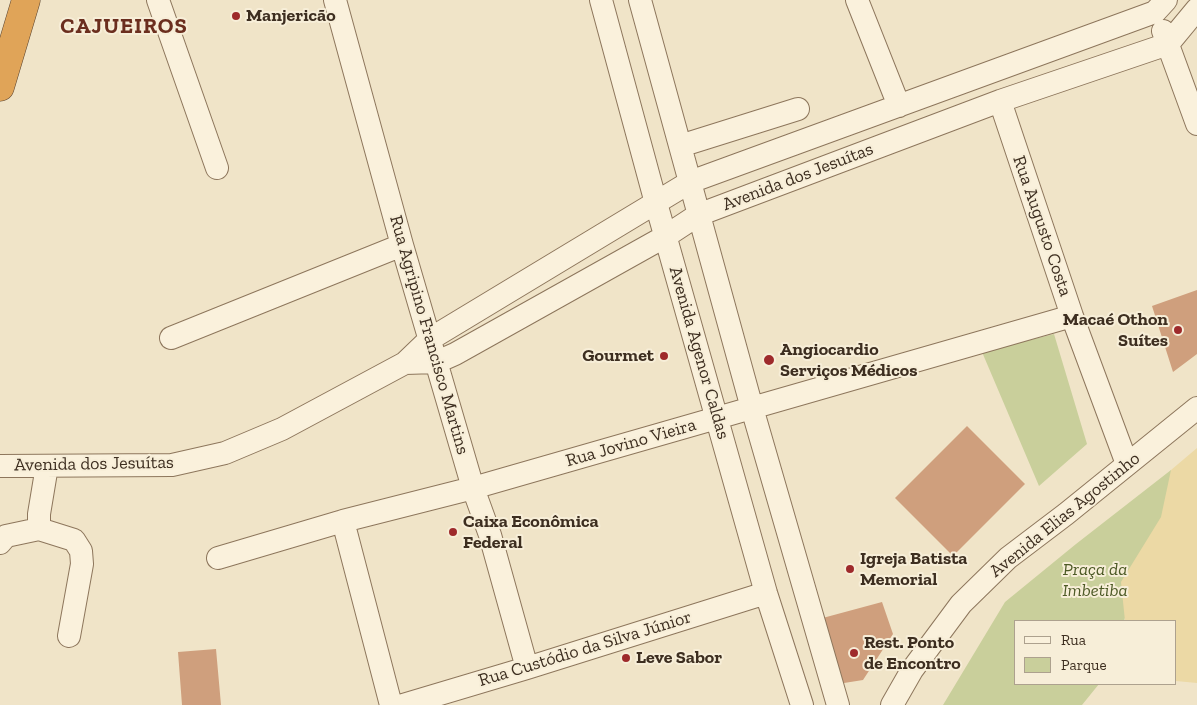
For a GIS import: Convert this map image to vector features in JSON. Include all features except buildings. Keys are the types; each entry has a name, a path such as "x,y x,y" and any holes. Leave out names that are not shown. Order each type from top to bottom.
{"highway":[{"path":"0,87 26,0"}],"street":[{"path":"158,0 217,168"},
{"name":"Rua Agripino Francisco Martins","path":"335,0 402,245 473,488 490,535 527,668"},
{"name":"Avenida Agenor Caldas","path":"601,0 766,593 802,705"},
{"name":"Avenida Agenor Caldas","path":"640,0 752,408 838,705"},
{"path":"857,0 899,106"},
{"path":"1157,4 1168,44 1197,124"},
{"name":"Avenida dos Jesuítas","path":"0,466 172,465 225,453 282,429 405,363 430,339 690,182 899,106 1157,4"},
{"path":"1168,44 1197,9"},
{"name":"Avenida dos Jesuítas","path":"405,363 437,362 455,354 666,236 698,215 1000,101 1168,44"},
{"name":"Rua Augusto Costa","path":"1000,101 1072,316 1127,464"},
{"path":"680,146 798,109"},
{"path":"171,338 402,245"},
{"name":"Rua Jovino Vieira","path":"218,558 343,521 473,488 1072,316"},
{"name":"Avenida Elias Agostinho","path":"892,705 912,670 961,604 1008,558 1066,514 1197,408"},
{"path":"39,529 39,514 47,466"},
{"path":"343,521 391,705"},
{"path":"0,543 6,536 39,529 74,540 81,551 82,564 69,636"},
{"name":"Rua Custódio da Silva Júnior","path":"404,705 766,593"}],"green space":[{"path":"1054,334 1087,444 1039,486 982,352"},
{"name":"Praça da Imbetiba","path":"1171,470 1180,488 1130,602 1124,620 1014,620 1014,685 1098,685 1082,705 943,705 1005,602"}],"sand":[{"path":"1197,448 1197,683 1177,681 1177,620 1125,620 1121,582 1161,517 1171,470"}],"place":[{"name":"Manjericão","path":"236,16"},
{"name":"Macaé Othon Suítes","path":"1178,330"},
{"name":"Gourmet","path":"664,356"},
{"name":"Angiocardio Serviços Médicos","path":"769,360"},
{"name":"Caixa Econômica Federal","path":"453,532"},
{"name":"Igreja Batista Memorial","path":"850,569"},
{"name":"Rest. Ponto de Encontro","path":"854,653"},
{"name":"Leve Sabor","path":"626,658"}],"district":[{"name":"CAJUEIROS","path":"124,27"}]}
